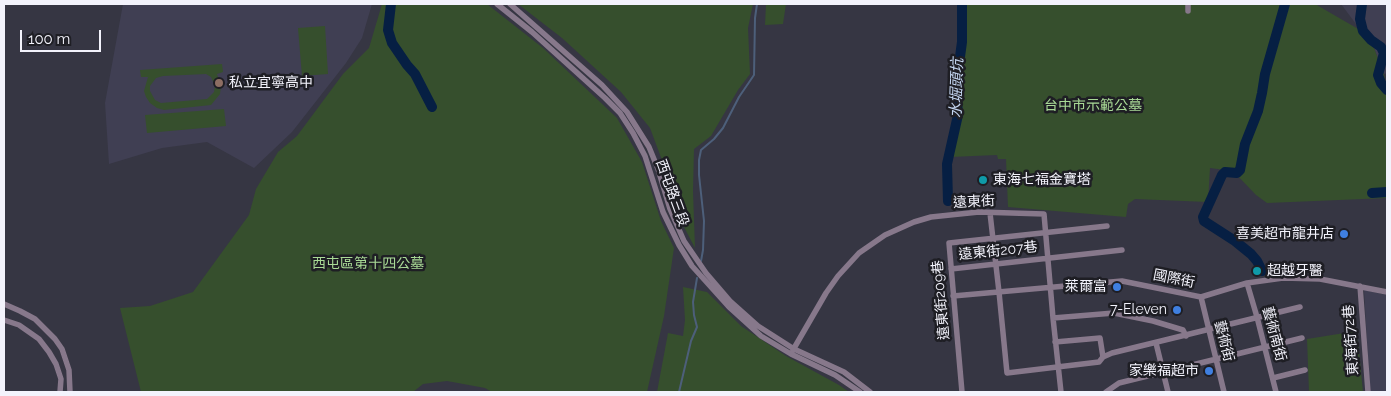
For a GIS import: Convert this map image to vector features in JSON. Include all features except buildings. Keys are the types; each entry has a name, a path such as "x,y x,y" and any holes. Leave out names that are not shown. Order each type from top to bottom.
{"street":[{"name":"西屯路三段","path":"497,4 532,32 620,113 645,156 663,212 679,245 692,266 728,308 761,336 844,372 870,392"},
{"name":"西屯路三段","path":"510,4 602,86 627,112 649,147 658,168 670,209 684,241 706,273 730,301 758,326 793,351 860,392"},
{"name":"遠東街","path":"793,351 835,280 852,260 876,240 899,228 923,219 979,212 1044,214 1052,318 1062,392"},
{"path":"990,212 1007,373 1101,360 1112,353 1300,307"},
{"name":"遠東街209巷","path":"962,392 949,242 1108,226"},
{"name":"遠東街207巷","path":"951,269 1122,250"},
{"name":"國際街","path":"954,296 1122,281 1201,297 1247,283 1283,278 1320,279 1387,292"},
{"name":"藝術南街","path":"1247,283 1276,392"},
{"name":"東海街72巷","path":"1360,286 1368,392"},
{"name":"藝術街","path":"1201,297 1224,392"},
{"path":"4,304 35,319 55,339 62,349 69,370 70,392"},
{"path":"1052,318 1114,313 1153,321 1183,330 1186,336"},
{"path":"4,320 19,325 38,339 49,352 56,364 60,379 60,392"},
{"path":"1055,342 1100,338 1101,360"},
{"path":"1106,392 1119,383 1302,338"},
{"path":"1156,343 1168,391 1160,392"},
{"path":"1273,378 1305,370"}],"shaded area":[{"name":"私立宜寧高中","path":"123,4 372,4 362,38 346,63 292,132 254,168 207,142 162,148 109,164 105,103"},
{"path":"1341,4 1387,4 1387,73 1384,74 1374,48"},
{"path":"1364,290 1387,295 1387,392 1370,392"}],"green space":[{"name":"西屯區第十四公墓","path":"382,4 487,4 543,48 617,118 642,162 661,221 674,248 664,316 647,392 492,392 485,388 447,381 423,384 413,392 141,392 120,308 150,306 193,292 249,215 256,189 278,152 297,136 343,74 369,48"},
{"path":"518,4 753,4 748,28 750,74 738,90 711,136 694,149 695,248 684,227 675,195 650,128 621,92 562,38"},
{"path":"766,4 786,4 783,24 765,25"},
{"name":"台中市示範公墓","path":"964,4 1315,4 1360,30 1374,48 1384,74 1387,91 1387,198 1267,203 1256,195 1233,171 1210,168 1208,202 1135,199 1128,204 1126,217 1008,207 1006,159 998,159 997,155 950,157 960,114 958,86 963,42"},
{"path":"325,26 328,74 302,76 298,28"},
{"path":"222,64 223,72 217,74 221,86 220,94 211,105 164,110 157,108 146,97 144,91 148,77 141,77 140,70","holes":["206,74 211,77 215,86 214,92 207,99 161,103 155,100 150,91 150,86 156,78 163,76"]},
{"path":"224,109 226,126 147,133 145,115"},
{"path":"683,287 707,292 741,326 786,356 849,392 657,392 668,333 683,336 685,320"},
{"path":"1357,331 1363,392 1309,392 1307,339"}],"waterway":[{"path":"391,4 388,30 392,43 415,74 432,107"},
{"path":"701,261 704,221 699,175 701,150 723,128 739,97 754,75 757,4"},
{"name":"水堀頭坑","path":"948,201 947,164 958,115 956,86 962,42 962,4"},
{"path":"1262,271 1251,254 1204,221 1203,217 1222,175 1225,172 1237,173 1240,170 1245,144 1258,111 1265,74 1285,4"},
{"path":"1362,4 1360,19 1363,31 1381,47 1384,53 1378,75 1381,83 1387,90"},
{"path":"1372,193 1387,192"},
{"path":"679,392 691,341 697,327 693,302 697,278"}],"place":[{"name":"私立宜寧高中","path":"219,83"},
{"name":"東海七福金寶塔","path":"983,180"},
{"name":"喜美超市龍井店","path":"1344,234"},
{"name":"超越牙醫","path":"1257,271"},
{"name":"萊爾富","path":"1117,287"},
{"name":"7-Eleven","path":"1177,310"},
{"name":"家樂福超市","path":"1209,371"}]}
